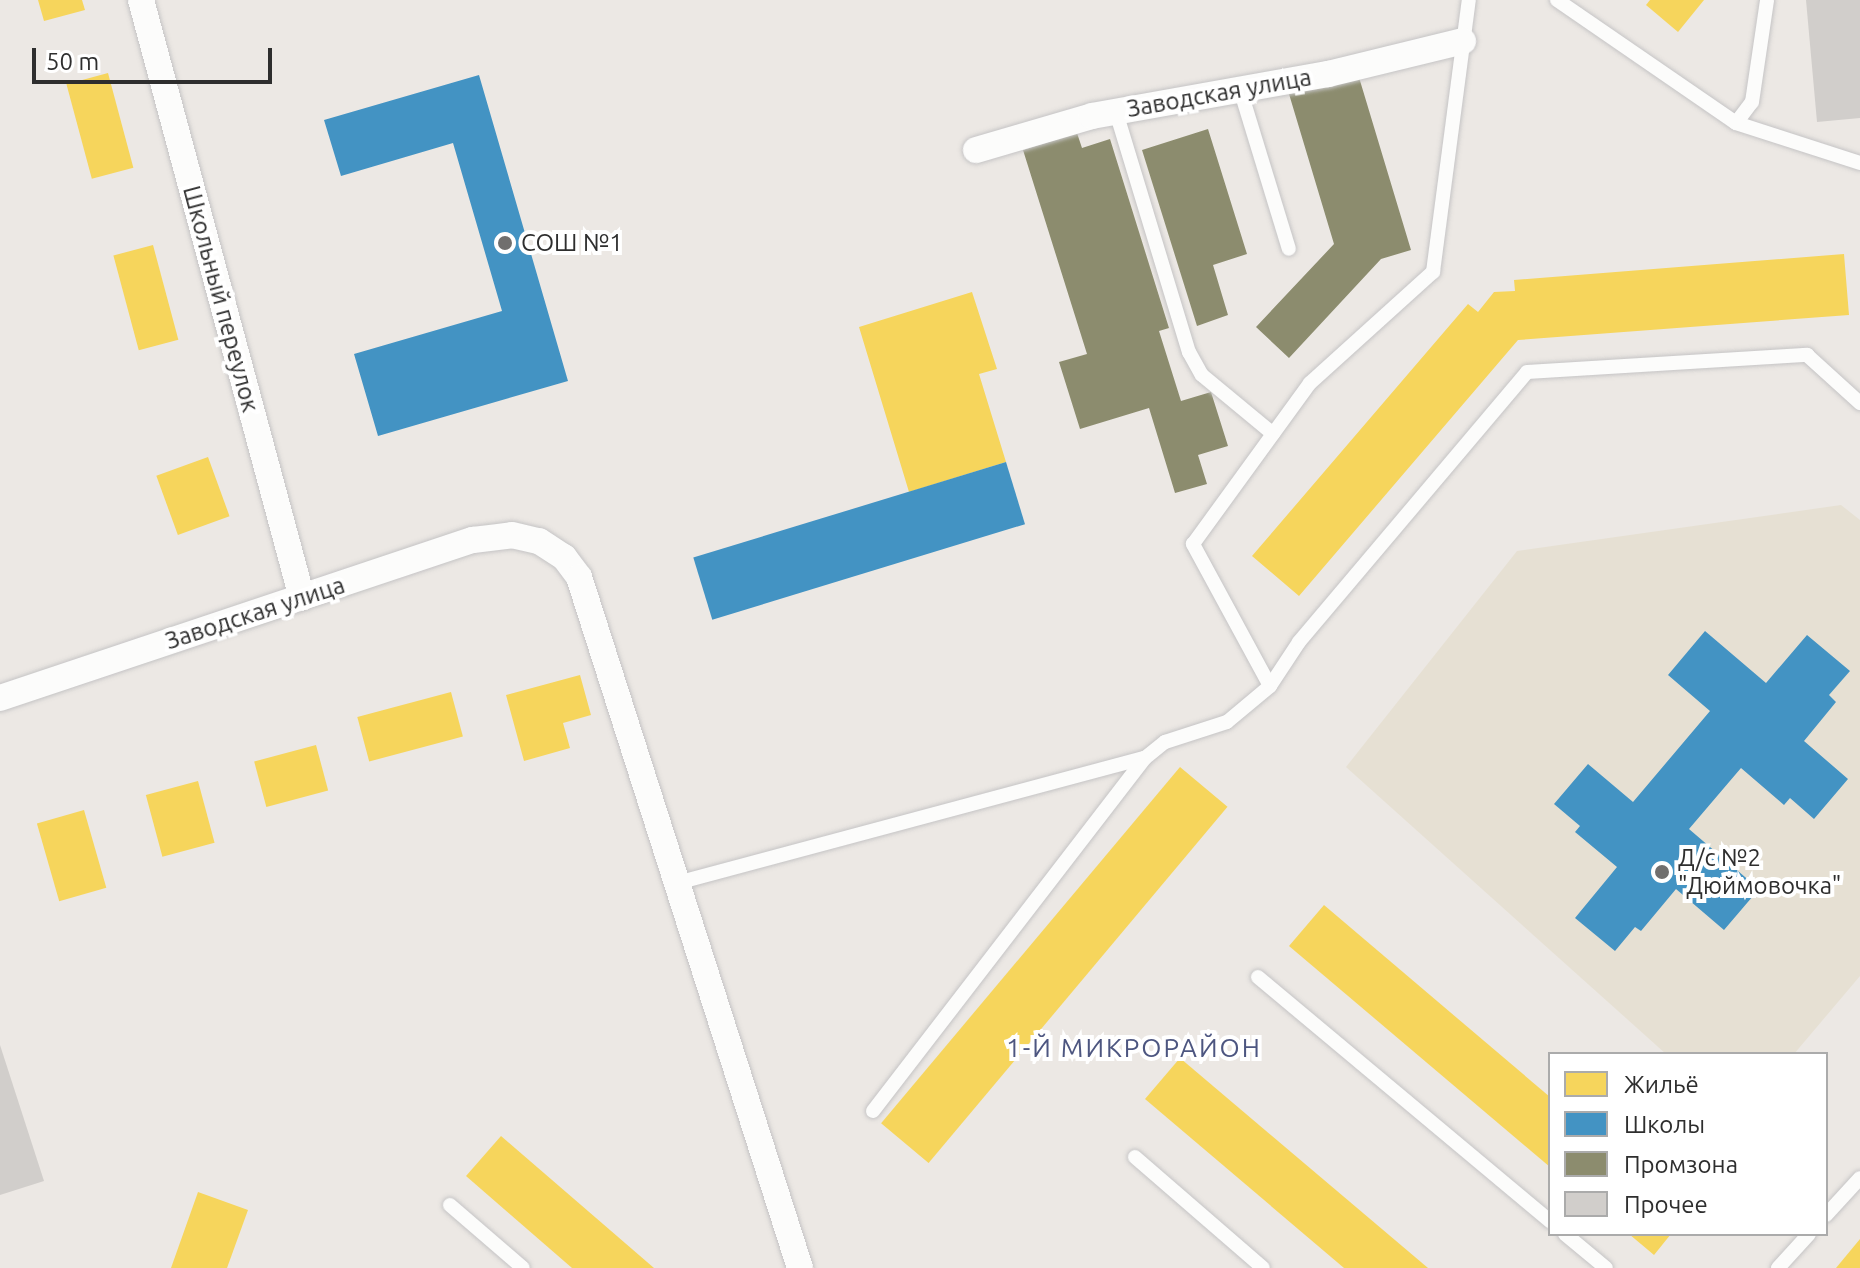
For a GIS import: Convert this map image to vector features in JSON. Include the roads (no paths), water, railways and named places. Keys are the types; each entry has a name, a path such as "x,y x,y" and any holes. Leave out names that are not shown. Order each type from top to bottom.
{"street":[{"name":"Школьный переулок","path":"141,0 302,598"},
{"name":"Заводская улица","path":"976,150 1116,112 1463,41"},
{"name":"Заводская улица","path":"0,698 473,540 512,535 539,541 564,557 579,577 677,883"},
{"path":"677,883 800,1268"}],"lane":[{"path":"1270,686 1193,544 1310,383 1433,272 1469,0"},
{"path":"1557,0 1736,123 1860,163"},
{"path":"1736,123 1752,102 1767,0"},
{"path":"1240,89 1289,249"},
{"path":"1116,112 1189,352 1202,375 1273,434"},
{"path":"873,1111 1145,758 1165,742 1227,722 1270,686 1299,642 1527,372 1807,355 1860,403"},
{"path":"677,883 1145,758"},
{"path":"1258,977 1548,1219"},
{"path":"1135,1157 1263,1268"},
{"path":"1828,1213 1860,1178"},
{"path":"450,1205 523,1268"},
{"path":"1567,1236 1606,1268"},
{"path":"1778,1268 1807,1236"}],"place":[{"name":"СОШ №1","path":"505,243"},
{"name":"Д/с №2 \"Дюймовочка\"","path":"1662,872"}],"district":[{"name":"1-Й МИКРОРАЙОН","path":"1134,1048"}]}
